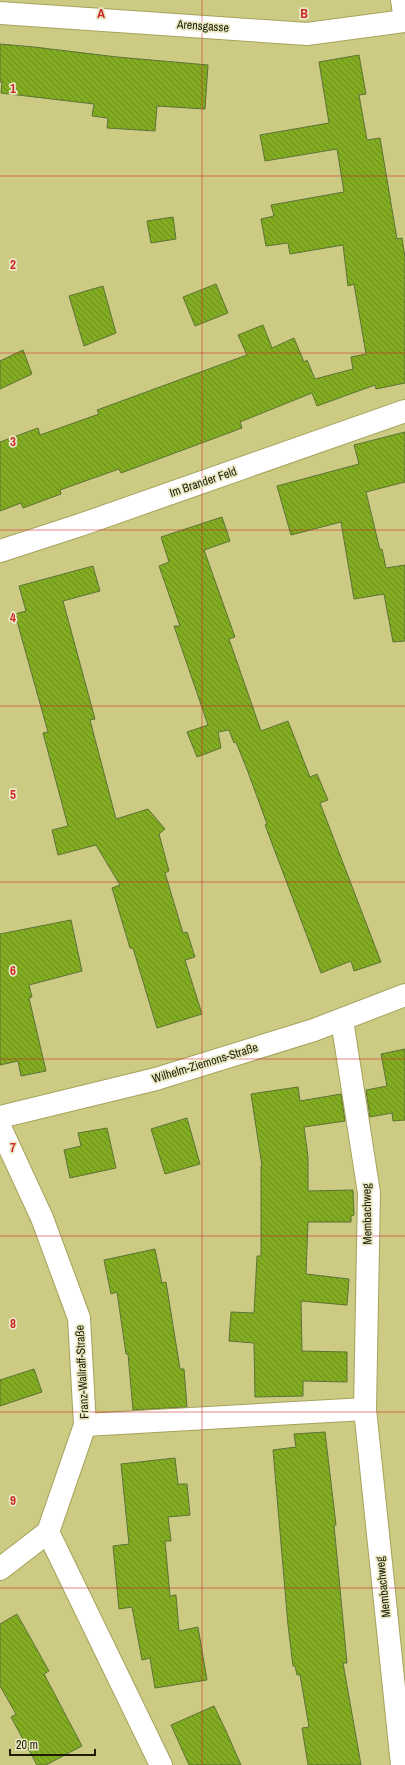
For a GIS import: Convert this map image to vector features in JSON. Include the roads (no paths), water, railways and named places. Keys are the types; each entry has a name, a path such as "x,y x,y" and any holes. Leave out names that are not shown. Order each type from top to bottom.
{"street":[{"path":"402,0 405,21"},
{"name":"Arensgasse","path":"0,13 307,34 405,21"},
{"name":"Im Brander Feld","path":"0,551 80,525 405,411"},
{"name":"Wilhelm-Ziemons-Straße","path":"0,1117 156,1079 342,1020 405,995"},
{"name":"Membachweg","path":"342,1020 369,1193 365,1409 402,1765"},
{"name":"Franz-Wallraff-Straße","path":"0,1127 42,1218 79,1318 85,1425 48,1532"},
{"path":"85,1425 365,1409"},
{"path":"0,1569 48,1532 161,1765"}]}
